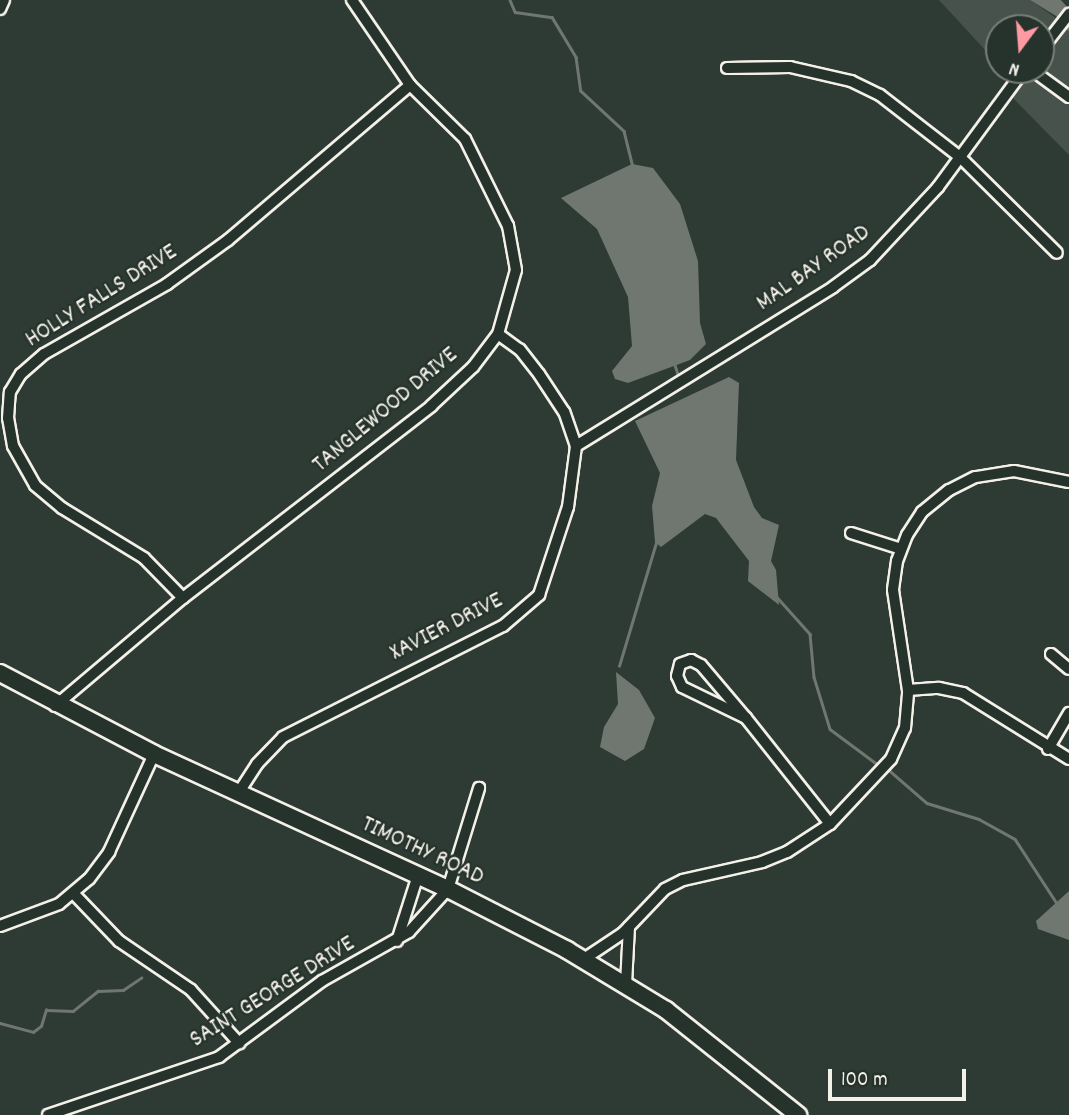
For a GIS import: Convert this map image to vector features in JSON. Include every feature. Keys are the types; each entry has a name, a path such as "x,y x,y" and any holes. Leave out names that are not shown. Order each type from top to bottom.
{"main road":[{"name":"TIMOTHY ROAD","path":"0,673 55,706 448,889 584,959 699,1034 798,1115"}],"street":[{"path":"0,9 4,0"},
{"name":"TANGLEWOOD DRIVE","path":"55,706 183,598 432,405 473,367 498,334 516,270 508,226 465,139 410,85 352,0"},
{"path":"1055,32 1069,14"},
{"path":"727,68 790,67 851,82 880,95 960,157 1057,253"},
{"name":"MAL BAY ROAD","path":"576,446 833,287 901,231 1014,84"},
{"path":"1051,84 1069,97"},
{"name":"HOLLY FALLS DRIVE","path":"183,598 144,558 62,508 35,485 12,440 10,392 22,374 44,354 167,284 228,240 410,85"},
{"name":"XAVIER DRIVE","path":"239,792 269,749 298,727 503,626 533,604 557,548 576,446 564,412 539,374 520,350 498,334"},
{"path":"584,959 629,927 665,889 683,880 762,862 830,824 891,758 905,728 908,690 894,590 901,550 931,503 975,477 1014,471 1069,482"},
{"path":"851,533 901,550"},
{"path":"1051,654 1069,669"},
{"path":"746,718 682,687 677,676 680,664 691,660 701,665 746,718 830,824"},
{"path":"908,690 939,688 963,693 1048,749 1069,759"},
{"path":"1048,749 1069,713"},
{"path":"0,926 74,894 109,852 154,754"},
{"path":"448,889 479,788"},
{"path":"397,941 418,875"},
{"name":"SAINT GEORGE DRIVE","path":"48,1115 195,1067 239,1043 322,981 397,941 448,889"},
{"path":"74,894 119,941 191,990 239,1043"},
{"path":"626,984 629,927"}],"shaded area":[{"path":"939,0 1030,0 1050,14 985,14 985,50"},
{"path":"1030,0 1061,0 1069,9 1069,32 1053,14"},
{"path":"1064,27 1069,32 1069,94 1055,82 1055,39"},
{"path":"1020,84 1043,84 1069,103 1069,155 1008,93"},
{"path":"632,164 653,168 680,204 698,261 700,323 706,344 690,360 628,383 615,379 612,371 632,346 628,297 597,229 561,198"},
{"path":"729,377 739,383 736,460 754,507 762,518 779,525 771,561 776,570 779,605 748,581 749,561 716,518 705,514 661,547 655,542 652,506 660,473 635,421"},
{"path":"616,672 639,690 655,718 644,749 625,761 600,747 604,727 618,704"},
{"path":"1069,891 1069,940 1038,929 1036,921"}],"waterway":[{"path":"510,0 515,12 552,17 576,57 581,91 624,131 632,164"},
{"path":"674,362 678,374"},
{"path":"619,666 657,539"},
{"path":"777,597 810,634 814,677 830,729 877,764"},
{"path":"890,771 927,803 979,819 1015,839 1056,902"},
{"path":"0,1023 33,1032 41,1026 46,1010 73,1011 98,991 123,990 141,978"}]}
